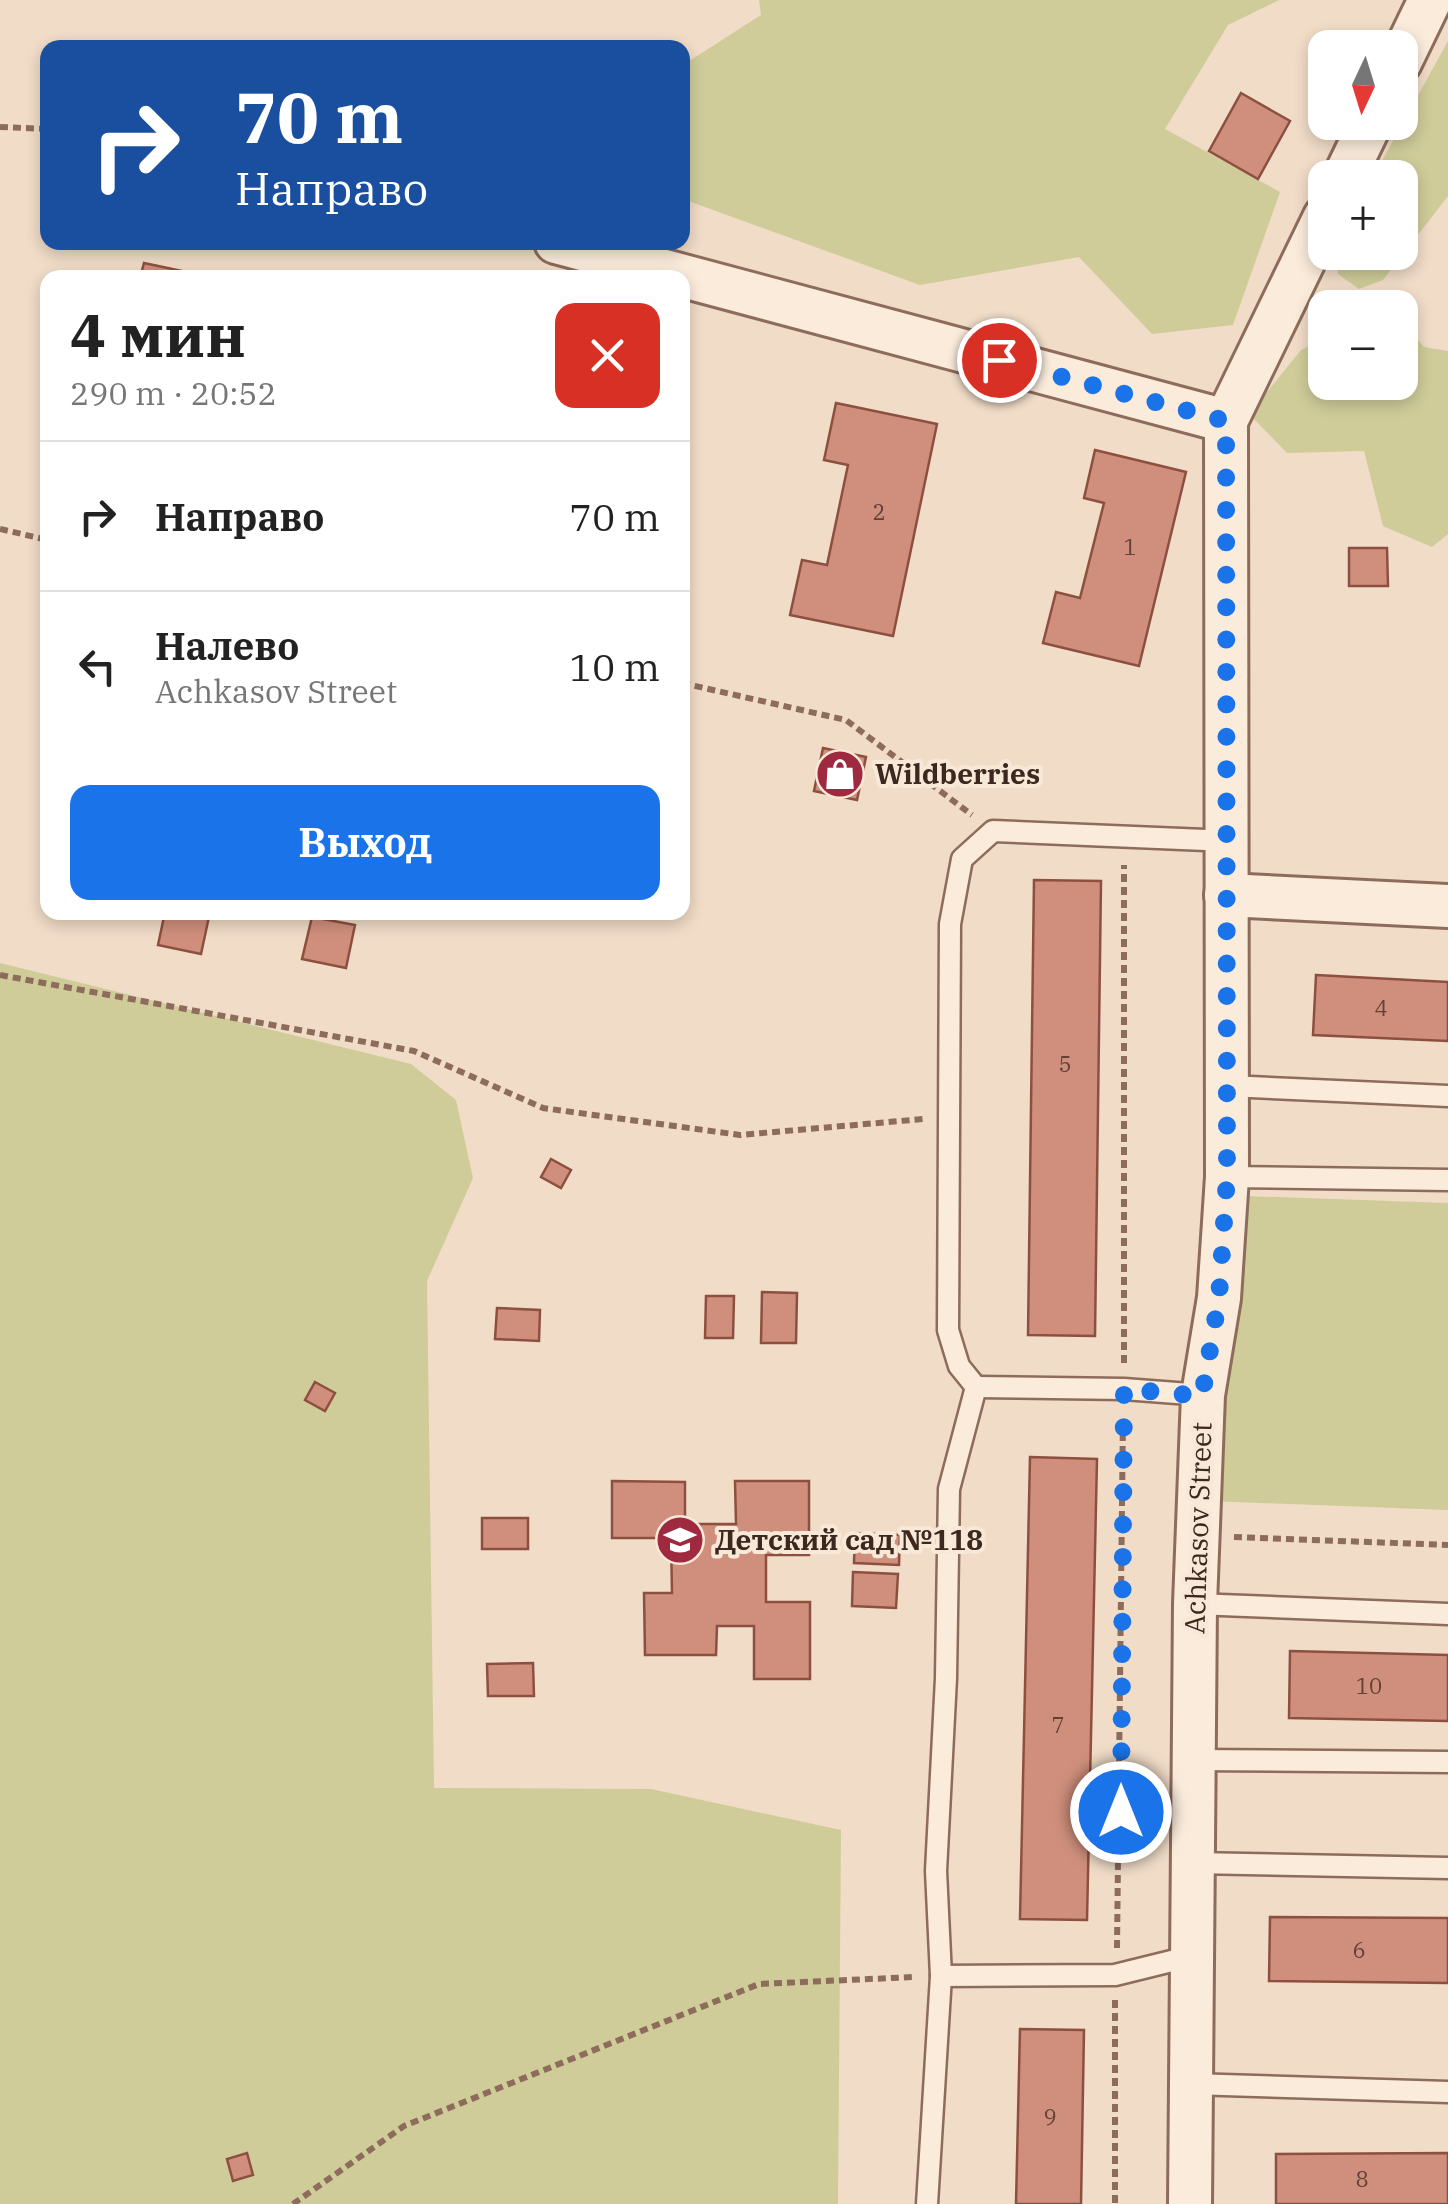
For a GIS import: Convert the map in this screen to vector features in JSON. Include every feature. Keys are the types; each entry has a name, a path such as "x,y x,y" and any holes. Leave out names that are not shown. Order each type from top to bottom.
{"street":[{"path":"1415,30 1430,0"},
{"path":"586,250 661,270"},
{"name":"Achkasov Street","path":"1190,2204 1194,1604 1202,1396 1219,1298 1227,1177 1226,895 1230,842 1226,421 1308,252"},
{"path":"690,278 1226,421"},
{"path":"1226,895 1448,906"}],"lane":[{"path":"1202,1396 1124,1389 976,1386 959,1366 948,1330 950,942 954,890 962,859 994,831 1230,842"},
{"path":"1228,1086 1448,1096"},
{"path":"1227,1177 1448,1180"},
{"path":"927,2204 942,1976 936,1871 950,1488 976,1386"},
{"path":"1194,1604 1448,1614"},
{"path":"1193,1760 1448,1762"},
{"path":"1194,1864 1448,1868"},
{"path":"942,1976 1115,1975 1192,1956"},
{"path":"1191,2084 1448,2092"}],"path":[{"path":"0,127 40,129"},
{"path":"0,529 40,538"},
{"path":"690,685 846,720 994,831"},
{"path":"1115,2204 1124,1389 1124,835"},
{"path":"0,975 414,1051 543,1108 740,1135 949,1117"},
{"path":"1198,1535 1448,1545"},
{"path":"293,2204 404,2126 759,1984 942,1976"}],"shaded area":[{"path":"759,0 1279,0 1228,25 1165,129 1280,192 1233,325 1152,334 1079,257 920,285 690,202 690,61 761,15"},
{"path":"1448,41 1448,196 1418,235 1418,160 1382,160 1393,140 1418,140 1418,95"},
{"path":"1338,270 1391,270 1383,280 1359,289"},
{"path":"1418,340 1424,347 1448,351 1448,534 1432,547 1383,526 1364,451 1287,453 1249,414 1301,350 1308,347 1308,400 1418,400"},
{"path":"0,963 411,1064 456,1100 473,1178 427,1281 434,1788 651,1789 841,1830 838,2204 0,2204"},
{"path":"1217,1195 1448,1203 1448,1510 1207,1501"}],"building":[{"path":"1241,93 1290,121 1258,179 1209,151"},
{"path":"144,263 177,270 142,270"},
{"path":"836,403 937,424 893,636 790,615 802,560 827,565 848,465 824,460"},
{"path":"1095,450 1186,472 1139,666 1043,643 1056,592 1080,598 1104,503 1084,498"},
{"path":"1349,548 1387,548 1388,586 1349,586"},
{"name":"Wildberries","path":"823,748 866,757 857,800 814,791"},
{"path":"1034,880 1101,881 1095,1336 1028,1335"},
{"path":"163,920 208,920 201,954 158,945"},
{"path":"311,920 355,925 346,968 302,959"},
{"path":"1316,975 1448,982 1448,1041 1313,1035"},
{"path":"551,1159 571,1170 561,1188 541,1177"},
{"path":"762,1292 797,1293 796,1343 761,1343"},
{"path":"706,1296 734,1296 733,1338 705,1338"},
{"path":"497,1308 540,1310 539,1341 495,1339"},
{"path":"315,1382 335,1393 325,1411 305,1400"},
{"path":"1030,1457 1097,1459 1087,1920 1020,1919"},
{"path":"612,1481 685,1482 685,1524 736,1524 735,1481 809,1481 809,1555 766,1555 766,1602 810,1602 810,1679 754,1679 754,1626 717,1626 716,1655 645,1655 644,1593 672,1593 671,1538 612,1538"},
{"path":"482,1518 528,1518 528,1549 482,1549"},
{"path":"855,1533 900,1535 899,1565 854,1563"},
{"path":"853,1572 898,1574 896,1608 852,1606"},
{"path":"1290,1651 1448,1655 1448,1721 1289,1718"},
{"path":"533,1663 534,1696 488,1696 487,1664"},
{"path":"1270,1917 1448,1918 1448,1983 1269,1981"},
{"path":"1020,2029 1084,2030 1081,2204 1016,2204"},
{"path":"247,2153 253,2175 233,2181 227,2159"},
{"path":"1448,2153 1448,2204 1276,2204 1276,2154"}],"place":[{"name":"Wildberries","path":"840,774"},
{"name":"Детский сад №118","path":"680,1540"}],"route":[{"path":"999,360 1226,421 1228,1116 1219,1298 1202,1396 1124,1389 1121,1812"}]}
